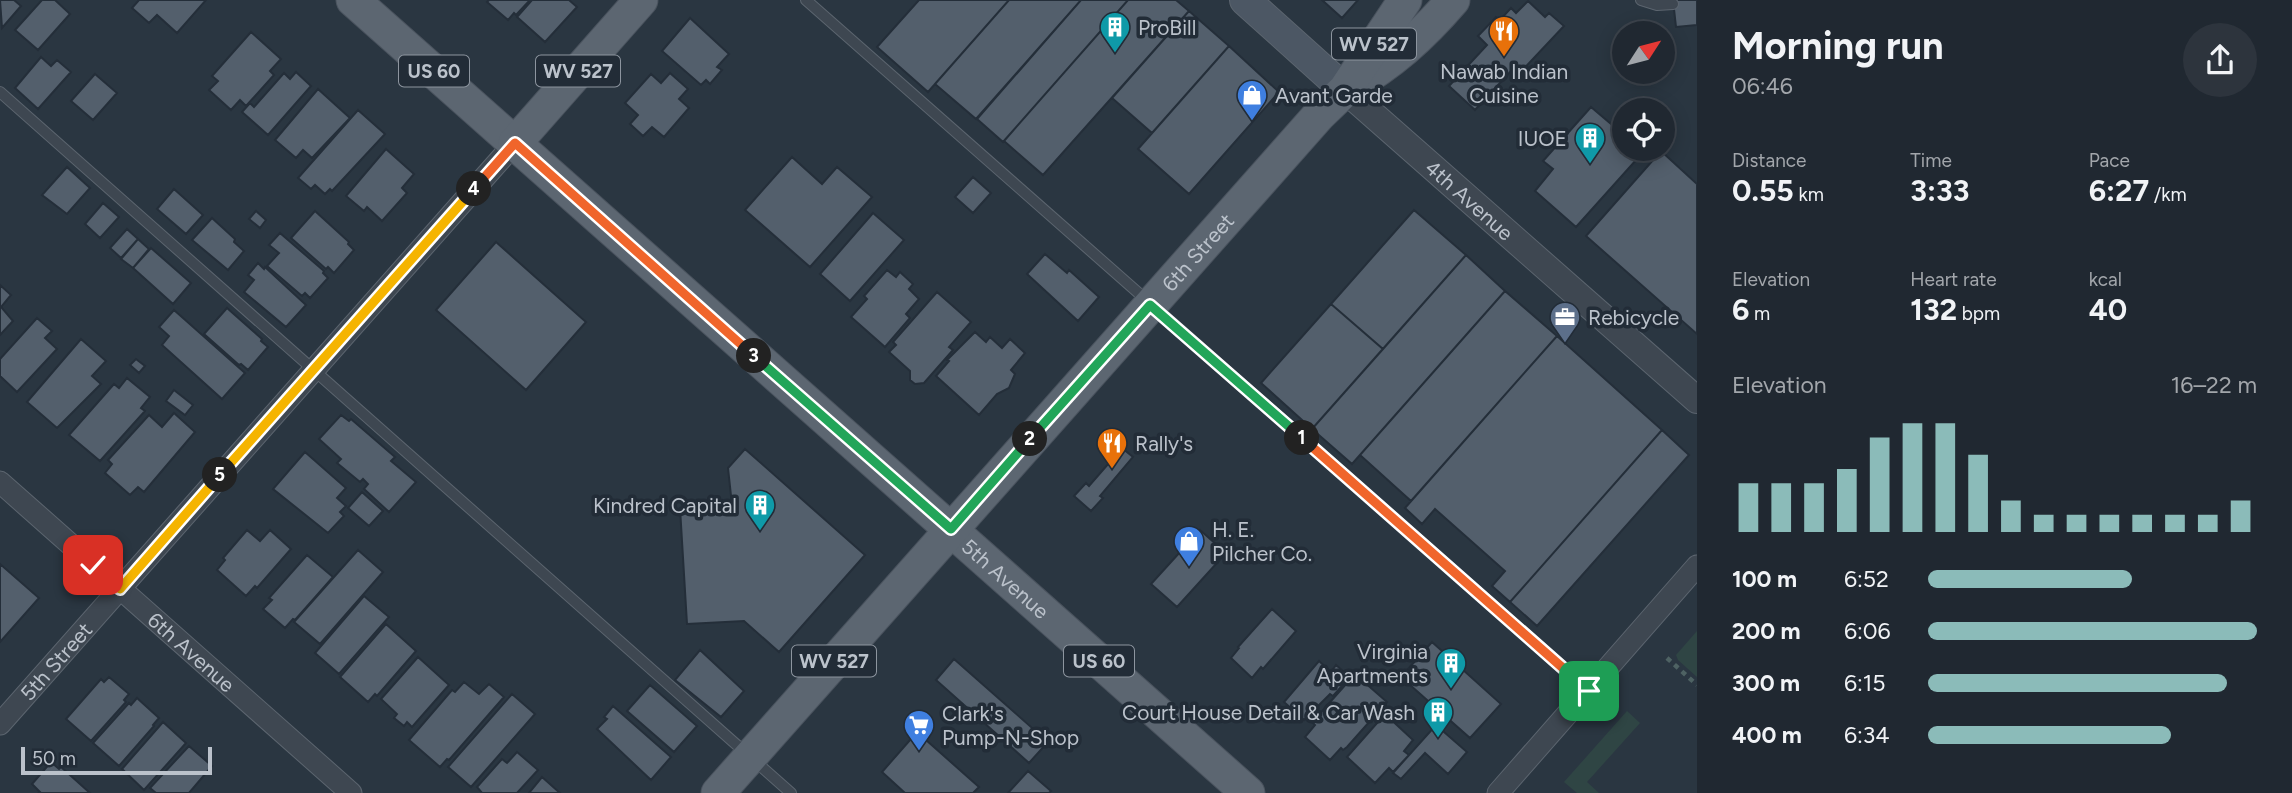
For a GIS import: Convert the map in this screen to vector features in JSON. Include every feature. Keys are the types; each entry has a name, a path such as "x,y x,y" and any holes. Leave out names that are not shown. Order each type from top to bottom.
{"main road":[{"name":"5th Avenue","path":"353,0 1248,793"},
{"name":"5th Street","path":"515,143 641,0"},
{"name":"4th Avenue","path":"1245,0 1345,90"},
{"name":"WV 527","path":"1345,90 1405,0"},
{"path":"1345,90 1381,69 1405,50 1453,0"},
{"name":"6th Street","path":"718,793 1319,115 1345,90"}],"street":[{"name":"4th Avenue","path":"1345,90 1697,400"},
{"name":"5th Street","path":"0,724 515,143"},
{"name":"6th Avenue","path":"0,482 351,793"},
{"path":"1498,793 1697,566"}],"lane":[{"path":"806,0 1589,691"},
{"path":"1640,0 1657,5 1673,4"},
{"path":"0,92 791,793"}],"path":[{"path":"1667,658 1697,685"}],"green space":[{"path":"1697,631 1697,677 1676,655"},
{"path":"1627,711 1640,723 1587,782 1599,793 1577,793 1564,782"}],"building":[{"path":"0,0 14,0 21,6 2,28"},
{"path":"42,0 55,0 70,14 38,50 15,30"},
{"path":"139,0 206,0 177,33 157,15 149,23 132,8"},
{"path":"530,0 508,20 487,2"},
{"path":"532,0 569,0 577,7 545,42 517,17"},
{"path":"919,0 1009,0 928,92 877,47"},
{"path":"1009,0 1081,0 976,119 935,84"},
{"path":"1081,0 1128,0 1003,142 977,119"},
{"name":"ProBill","path":"1128,0 1176,0 1189,11 1043,175 1004,141"},
{"path":"1322,0 1358,0 1342,18"},
{"path":"1673,0 1697,0 1697,25 1676,27"},
{"name":"Nawab Indian Cuisine","path":"1528,1 1545,17 1549,13 1564,26 1516,77 1511,71 1475,110 1449,86 1487,45 1478,36 1496,17 1500,20 1511,8 1516,13"},
{"path":"1189,11 1229,46 1152,133 1112,98"},
{"path":"690,18 729,54 717,67 722,70 710,84 706,80 701,85 662,51"},
{"path":"251,32 281,59 270,71 274,75 246,106 240,100 231,110 209,90 218,81 212,76"},
{"path":"1229,46 1279,92 1189,194 1138,149"},
{"path":"41,57 51,66 57,60 71,72 38,109 15,88"},
{"path":"296,72 311,86 268,135 242,112 250,103 254,107 284,73 290,79"},
{"path":"670,73 688,89 679,99 689,108 664,137 652,127 643,136 630,124 638,115 625,103 651,74 661,83"},
{"path":"95,74 117,93 93,120 71,101"},
{"path":"318,89 350,118 312,158 303,150 296,158 275,140"},
{"name":"IUOE","path":"1591,107 1612,125 1612,161 1635,161 1576,227 1535,191 1553,169 1543,161"},
{"path":"358,110 385,134 332,191 330,189 325,194 315,185 311,189 298,178"},
{"path":"386,149 414,174 402,188 407,193 382,221 367,207 364,211 346,196"},
{"path":"792,157 822,184 837,167 872,197 810,267 745,210"},
{"path":"1652,161 1672,161 1697,184 1697,334 1586,236"},
{"path":"67,167 90,188 67,214 42,195"},
{"path":"973,177 991,193 973,213 955,197"},
{"path":"174,189 203,215 186,234 157,209"},
{"path":"103,203 119,217 100,238 85,224"},
{"path":"1414,210 1466,255 1383,349 1331,304"},
{"path":"256,211 266,220 260,228 249,219"},
{"path":"315,211 349,242 354,250 334,273 291,238"},
{"path":"873,213 904,240 850,301 820,274"},
{"path":"212,218 244,251 228,270 192,240"},
{"path":"127,229 138,239 121,258 110,248"},
{"path":"280,233 324,271 328,278 310,298 305,293 302,296 267,266 279,253 269,245"},
{"path":"138,239 149,249 133,268 121,259"},
{"path":"496,242 586,322 526,390 436,310"},
{"path":"151,248 191,283 173,304 133,268"},
{"path":"1045,254 1067,273 1069,270 1099,297 1078,321 1027,274"},
{"path":"1466,255 1505,291 1352,464 1312,429"},
{"path":"258,263 306,305 286,327 244,292 254,280 248,275"},
{"path":"887,270 896,277 900,272 913,284 909,289 919,299 906,314 910,318 885,347 851,317 867,299 864,296"},
{"path":"0,285 11,295 1,307 13,321 0,335"},
{"path":"1505,291 1557,336 1411,501 1360,455"},
{"path":"937,292 971,322 949,347 953,350 924,383 915,384 910,380 910,371 889,352 896,345 893,342"},
{"path":"1331,304 1383,349 1312,429 1261,383"},
{"path":"227,308 268,347 248,370 204,334"},
{"path":"174,310 245,373 222,399 162,345 169,336 159,327"},
{"path":"37,318 52,331 45,338 57,349 17,392 0,376 0,359"},
{"path":"975,332 986,342 990,337 1002,348 1010,339 1025,353 1011,370 1015,374 1009,388 997,394 979,415 936,376 949,361 947,360"},
{"path":"1557,336 1662,430 1510,602 1492,586 1505,571 1435,509 1422,524 1405,508"},
{"path":"81,339 106,361 92,376 101,384 57,428 27,402"},
{"path":"136,359 145,366 139,373 130,365"},
{"path":"127,378 150,397 141,408 145,411 100,461 69,435 114,384 119,388"},
{"path":"174,390 193,405 185,415 166,401"},
{"path":"174,413 195,432 144,492 138,487 130,495 105,473 112,464 108,460 149,415 162,427"},
{"path":"341,415 349,421 351,419 395,457 391,461 416,482 389,512 364,489 368,484 363,479 360,482 337,463 341,459 319,439"},
{"path":"1662,430 1689,455 1537,626 1510,602"},
{"name":"Rally's","path":"1122,448 1133,457 1100,496 1103,498 1091,511 1074,496 1086,483 1089,486"},
{"name":"Kindred Capital","path":"745,449 865,555 779,652 744,621 687,624 680,508 732,505 728,468"},
{"path":"305,452 346,488 337,498 346,506 340,512 344,516 328,533 273,489"},
{"path":"362,492 383,511 369,526 348,508"},
{"path":"247,530 260,541 270,530 291,549 257,588 255,586 246,596 217,570 225,560 223,558"},
{"name":"H. E. Pilcher Co.","path":"1200,530 1226,553 1177,607 1151,584"},
{"path":"358,550 383,572 320,644 294,622"},
{"path":"307,555 333,577 285,628 263,609 272,600 269,598"},
{"path":"0,564 39,598 0,642"},
{"path":"364,596 389,617 339,674 315,653"},
{"path":"1272,609 1296,631 1252,678 1231,658"},
{"path":"386,624 416,651 377,696 375,694 368,702 340,677"},
{"name":"Virginia Apartments","path":"1432,642 1501,704 1470,738 1401,677"},
{"path":"700,650 744,691 721,717 675,680"},
{"path":"418,657 449,685 412,727 407,722 404,726 394,718 397,714 381,699"},
{"path":"954,659 1048,742 1029,763 936,680"},
{"path":"1319,661 1331,672 1336,665 1350,677 1333,696 1330,694 1304,720 1284,702"},
{"path":"1355,674 1387,702 1347,747 1343,750 1341,748 1330,760 1305,737 1315,725 1315,719"},
{"path":"109,677 129,694 124,700 126,702 91,741 66,719 101,679 104,682"},
{"path":"464,682 479,694 489,684 504,697 440,767 409,740 452,690 455,692"},
{"path":"650,685 697,726 674,752 627,711"},
{"path":"512,694 535,714 471,787 448,767"},
{"path":"137,698 159,718 119,766 93,743 129,703 131,705"},
{"path":"613,706 671,757 651,780 597,729 607,719 604,717"},
{"path":"1385,714 1413,740 1404,751 1409,755 1393,772 1389,768 1375,783 1347,757"},
{"path":"163,722 186,743 144,790 122,769"},
{"name":"Court House Detail & Car Wash","path":"1436,725 1467,752 1448,774 1425,753 1401,779 1393,773"},
{"name":"Clark's Pump-N-Shop","path":"917,732 979,787 973,793 905,793 882,772"},
{"path":"189,746 212,766 189,793 156,793 150,788"},
{"path":"517,752 538,770 517,793 482,793 477,787 502,759 507,763"},
{"path":"51,762 59,769 61,767 90,793 38,793 40,792 32,784"},
{"path":"1028,771 1051,791 1008,793"},
{"path":"542,777 560,793 529,793"}],"place":[{"name":"ProBill","path":"1115,54"},
{"name":"Nawab Indian Cuisine","path":"1504,58"},
{"name":"Avant Garde","path":"1252,122"},
{"name":"IUOE","path":"1590,165"},
{"name":"Rebicycle","path":"1565,344"},
{"name":"Rally's","path":"1112,470"},
{"name":"Kindred Capital","path":"760,532"},
{"name":"H. E. Pilcher Co.","path":"1189,568"},
{"name":"Virginia Apartments","path":"1451,690"},
{"name":"Court House Detail & Car Wash","path":"1438,739"},
{"name":"Clark's Pump-N-Shop","path":"919,752"}],"route":[{"path":"93,565 120,589 515,143 951,529 1150,305 1589,691"}]}
